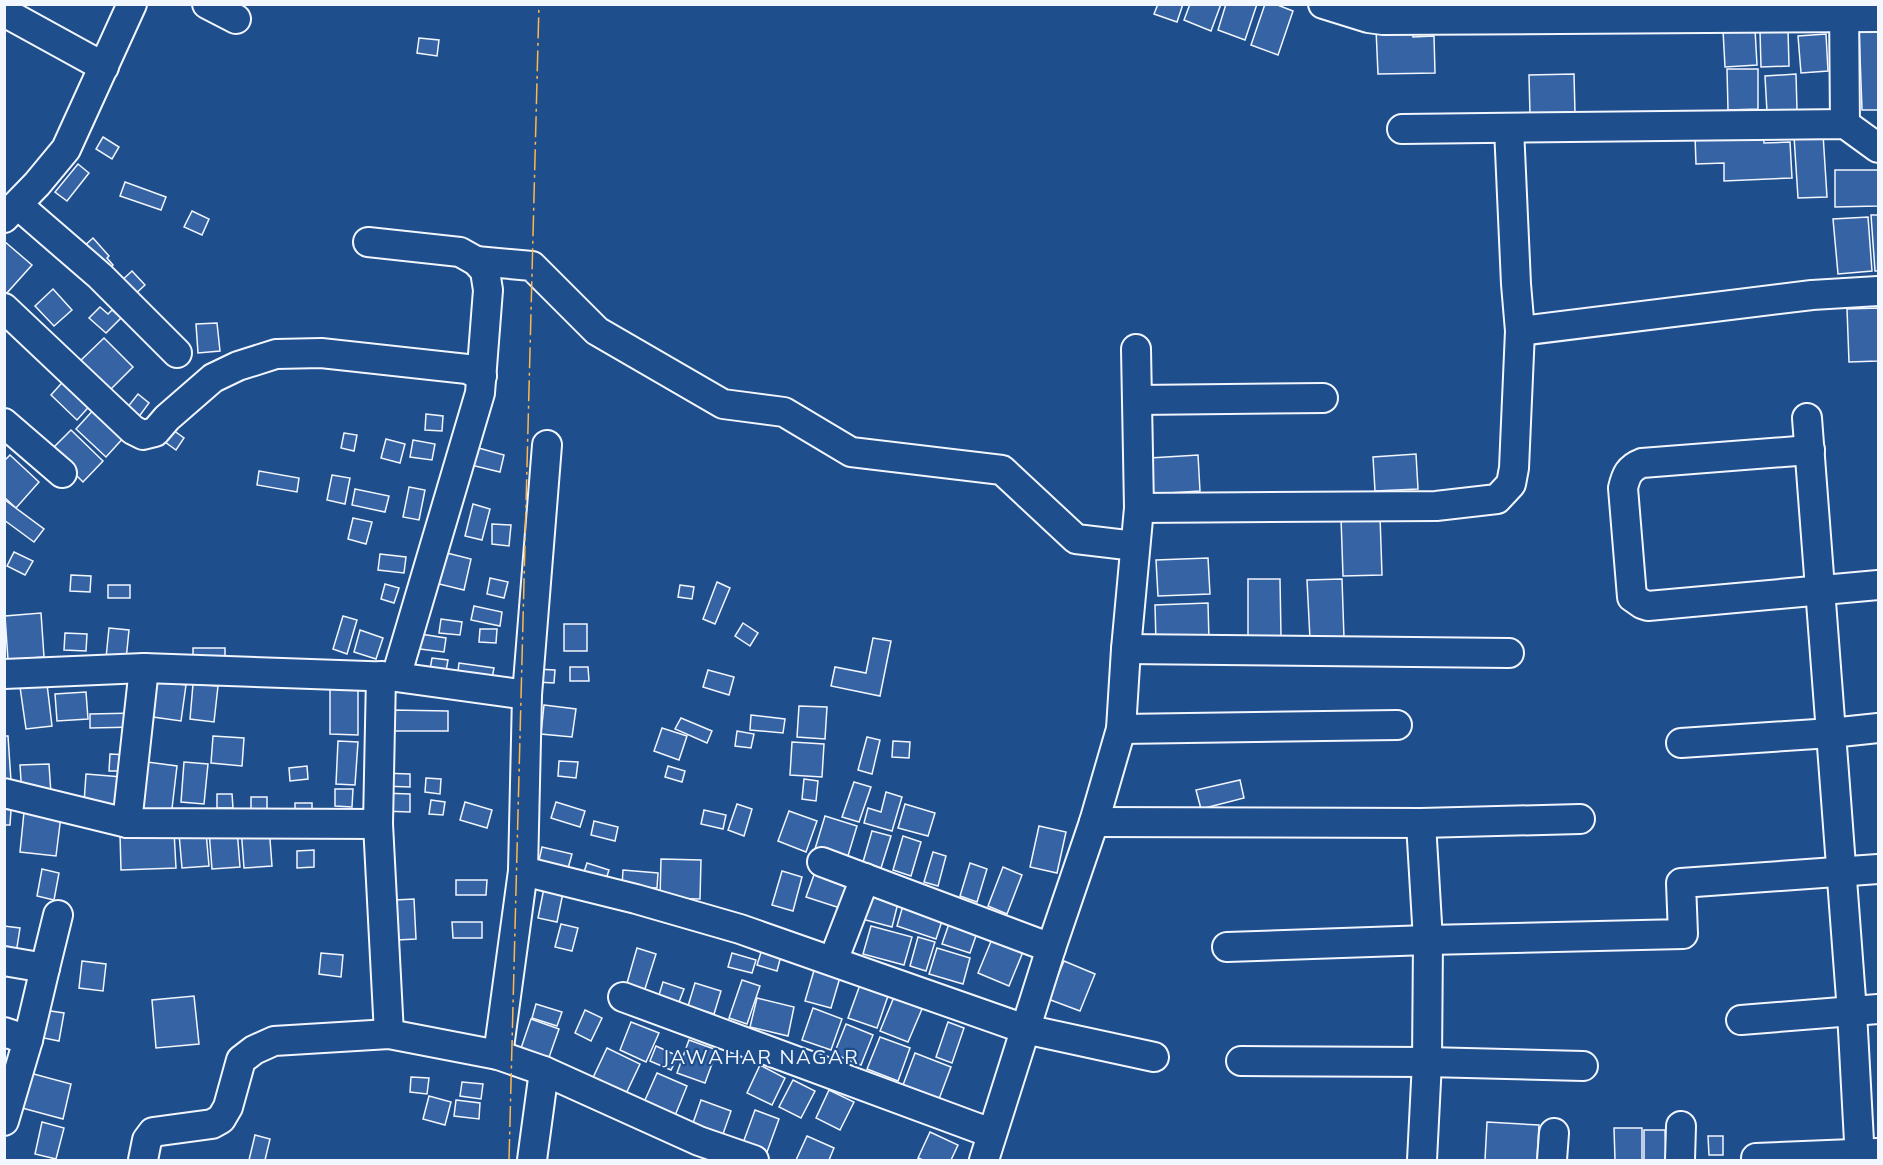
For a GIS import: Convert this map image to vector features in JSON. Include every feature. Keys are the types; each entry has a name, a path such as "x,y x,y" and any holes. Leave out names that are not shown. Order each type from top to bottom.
{"street":[{"path":"132,4 66,149 11,212 100,276 177,353"},
{"path":"207,4 236,19"},
{"path":"1323,4 1368,18 1383,20 1844,11 1878,17"},
{"path":"1844,11 1845,124"},
{"path":"4,12 104,67"},
{"path":"1402,129 1845,124 1878,148"},
{"path":"1139,508 1436,506 1497,499 1511,484 1514,468 1520,330 1509,128"},
{"path":"368,242 460,252 476,261 485,271 489,290 480,393 388,676 378,824 389,1034"},
{"path":"476,261 532,266 597,331 723,404 784,412 851,452 1002,470 1076,539 1135,546"},
{"path":"1520,330 1812,295 1878,291"},
{"path":"4,308 133,430 143,435 155,432 167,418 213,378 238,366 276,354 333,354 467,369 482,376"},
{"path":"984,1161 1051,948 1094,822 1121,729 1139,508 1136,349"},
{"path":"1137,400 1323,398"},
{"path":"1756,1158 1866,1156 1865,1010 1842,872 1807,418"},
{"path":"4,423 62,473"},
{"path":"498,1055 523,872 527,695 547,445"},
{"path":"1810,450 1642,463 1633,466 1626,475 1623,488 1632,597 1648,606 1878,585"},
{"path":"1126,649 1509,653"},
{"path":"127,823 144,668"},
{"path":"4,674 144,668 388,676 527,695"},
{"path":"1121,729 1397,724"},
{"path":"1681,743 1878,728"},
{"path":"4,793 127,823 378,824"},
{"path":"1094,822 1421,823 1580,819"},
{"path":"1421,823 1428,940 1427,1062 1422,1161"},
{"path":"822,862 1051,948"},
{"path":"1227,947 1683,934 1681,883 1878,869"},
{"path":"523,872 636,899 740,929 1025,1029 1154,1057"},
{"path":"833,961 865,878"},
{"path":"4,1121 16,1036 45,968 58,915"},
{"path":"4,961 45,968"},
{"path":"623,997 992,1133"},
{"path":"1741,1020 1865,1010"},
{"path":"143,1161 147,1140 153,1132 212,1124 221,1119 228,1107 241,1060 254,1050 274,1041 389,1034 498,1055 544,1071 699,1141 754,1161"},
{"path":"1241,1061 1583,1066"},
{"path":"532,1161 544,1071"},
{"path":"1680,1161 1682,1126"}],"building":[{"path":"1158,4 1183,4 1177,22 1154,14"},
{"path":"1190,4 1221,4 1211,31 1184,20"},
{"path":"1226,4 1257,4 1245,40 1218,30"},
{"path":"1265,4 1275,4 1293,11 1278,55 1251,45"},
{"path":"1413,28 1413,37 1434,36 1435,73 1378,74 1376,29"},
{"path":"1755,29 1757,65 1725,67 1723,30"},
{"path":"1859,29 1878,29 1878,110 1862,110"},
{"path":"1788,30 1789,66 1761,67 1760,31"},
{"path":"1826,34 1828,71 1801,73 1798,36"},
{"path":"419,38 439,40 437,56 417,53"},
{"path":"1727,69 1758,69 1758,109 1728,110"},
{"path":"1574,74 1575,113 1530,115 1529,75"},
{"path":"1796,74 1797,110 1767,112 1765,76"},
{"path":"1763,133 1764,143 1790,142 1792,178 1724,181 1724,163 1696,164 1695,136"},
{"path":"1823,134 1827,197 1798,198 1794,136"},
{"path":"103,137 119,147 112,159 96,149"},
{"path":"78,164 89,173 67,201 55,192"},
{"path":"1835,170 1878,170 1878,206 1835,207"},
{"path":"125,182 166,197 161,210 120,196"},
{"path":"192,211 209,219 202,235 184,227"},
{"path":"1871,215 1878,215 1878,271 1875,271"},
{"path":"1868,217 1872,271 1838,274 1833,219"},
{"path":"93,238 109,256 107,258 113,265 104,274 82,248"},
{"path":"4,241 32,265 6,294 4,293"},
{"path":"132,271 145,285 131,298 118,284"},
{"path":"53,289 72,310 54,326 35,306"},
{"path":"100,307 108,314 112,310 121,318 106,333 89,318"},
{"path":"1878,308 1878,361 1849,362 1847,309"},
{"path":"217,323 220,351 198,353 196,324"},
{"path":"104,338 133,367 108,392 79,362"},
{"path":"68,376 95,400 77,420 51,395"},
{"path":"138,394 149,403 138,418 126,409"},
{"path":"96,407 126,435 106,457 76,429"},
{"path":"426,414 443,416 442,431 425,430"},
{"path":"71,430 103,461 83,482 51,450"},
{"path":"173,430 184,438 176,450 165,442"},
{"path":"344,433 357,435 354,451 341,448"},
{"path":"386,439 405,444 400,463 381,458"},
{"path":"413,440 435,444 432,460 410,457"},
{"path":"475,447 504,455 500,472 471,465"},
{"path":"1416,454 1418,489 1375,491 1373,457"},
{"path":"10,455 39,482 16,508 4,497 4,461"},
{"path":"1198,455 1200,491 1153,494 1150,458"},
{"path":"259,471 299,478 297,492 257,485"},
{"path":"332,475 350,478 345,504 327,500"},
{"path":"409,487 425,490 419,520 403,517"},
{"path":"355,489 389,496 385,512 352,505"},
{"path":"5,500 44,529 34,542 4,520"},
{"path":"473,504 490,509 482,540 465,536"},
{"path":"1380,516 1382,575 1343,576 1341,518"},
{"path":"353,518 372,522 366,544 348,539"},
{"path":"492,524 511,525 509,546 492,544"},
{"path":"14,552 33,561 25,575 7,566"},
{"path":"443,552 471,559 464,590 435,583"},
{"path":"380,554 406,557 404,573 378,570"},
{"path":"1208,558 1210,594 1158,596 1156,560"},
{"path":"71,575 91,576 90,592 70,591"},
{"path":"490,578 508,582 504,598 487,594"},
{"path":"1248,579 1280,579 1281,636 1248,636"},
{"path":"1342,579 1344,638 1310,639 1307,580"},
{"path":"717,582 730,588 715,624 703,619"},
{"path":"385,584 399,588 394,603 381,599"},
{"path":"108,585 130,585 130,598 108,598"},
{"path":"680,585 694,587 692,599 678,597"},
{"path":"1208,603 1209,641 1156,643 1155,605"},
{"path":"474,606 502,612 500,626 471,620"},
{"path":"41,613 44,657 8,660 5,616"},
{"path":"343,616 357,620 347,654 333,649"},
{"path":"441,619 462,622 460,635 439,633"},
{"path":"743,623 758,633 750,646 735,636"},
{"path":"564,624 587,624 587,651 564,651"},
{"path":"109,628 129,630 126,660 106,658"},
{"path":"480,629 497,629 496,643 479,642"},
{"path":"360,630 383,638 376,659 354,652"},
{"path":"65,633 87,634 86,651 64,650"},
{"path":"414,633 446,638 444,652 412,648"},
{"path":"873,638 891,641 880,696 831,686 835,667 866,673"},
{"path":"193,648 225,648 225,663 193,663"},
{"path":"432,658 448,660 445,677 429,675"},
{"path":"459,663 494,668 491,684 457,679"},
{"path":"570,667 588,667 589,681 570,681"},
{"path":"536,669 555,670 554,683 536,682"},
{"path":"708,670 734,677 729,695 703,687"},
{"path":"152,680 186,685 181,721 146,716"},
{"path":"47,684 52,726 26,729 20,687"},
{"path":"193,684 218,686 214,722 190,719"},
{"path":"330,688 358,688 358,735 330,734"},
{"path":"86,692 88,719 57,721 55,694"},
{"path":"544,705 576,709 572,737 541,734"},
{"path":"799,706 827,707 825,739 797,737"},
{"path":"393,710 448,711 448,731 393,731"},
{"path":"135,713 136,727 90,728 90,714"},
{"path":"751,715 785,719 783,733 750,730"},
{"path":"681,718 712,731 707,743 675,729"},
{"path":"662,728 687,736 679,760 654,751"},
{"path":"737,731 754,734 751,748 735,746"},
{"path":"4,736 8,736 11,781 4,781"},
{"path":"213,736 244,738 242,766 211,763"},
{"path":"867,737 880,740 872,774 858,770"},
{"path":"338,741 358,742 355,785 336,784"},
{"path":"893,741 910,742 909,758 892,757"},
{"path":"792,742 824,744 822,777 790,775"},
{"path":"110,754 128,755 127,771 109,771"},
{"path":"140,761 177,766 171,817 133,812"},
{"path":"559,761 578,762 576,778 558,776"},
{"path":"184,762 208,764 204,804 181,802"},
{"path":"49,764 51,794 22,796 20,765"},
{"path":"307,766 308,779 290,781 289,768"},
{"path":"668,766 685,771 682,782 665,777"},
{"path":"382,773 410,774 410,787 382,786"},
{"path":"86,774 122,777 119,807 84,803"},
{"path":"426,778 441,779 440,794 425,792"},
{"path":"804,779 818,781 816,801 802,799"},
{"path":"1240,780 1244,798 1201,809 1196,790"},
{"path":"854,782 871,787 859,822 842,817"},
{"path":"335,789 353,789 352,807 335,806"},
{"path":"886,792 902,797 892,831 864,823 868,808 881,812"},
{"path":"382,793 410,794 410,812 381,811"},
{"path":"217,794 232,794 233,808 217,808"},
{"path":"251,797 267,797 267,811 251,812"},
{"path":"431,800 445,802 443,815 429,814"},
{"path":"465,802 492,810 487,828 460,820"},
{"path":"556,802 585,811 580,827 551,818"},
{"path":"295,803 312,803 312,814 295,814"},
{"path":"737,804 752,809 744,836 728,830"},
{"path":"905,804 935,813 928,836 898,828"},
{"path":"4,809 11,810 10,825 4,825"},
{"path":"704,810 726,815 723,829 701,824"},
{"path":"789,811 817,821 806,852 778,841"},
{"path":"24,812 61,816 56,856 20,852"},
{"path":"825,816 857,826 847,859 815,849"},
{"path":"594,821 618,827 615,841 591,835"},
{"path":"269,826 272,866 244,868 241,828"},
{"path":"1039,826 1066,832 1057,873 1030,867"},
{"path":"237,829 240,867 212,869 209,831"},
{"path":"174,831 176,868 121,870 120,834"},
{"path":"872,831 891,836 881,868 863,862"},
{"path":"206,832 209,866 182,868 179,834"},
{"path":"903,836 921,842 911,876 893,870"},
{"path":"542,847 572,854 567,872 538,865"},
{"path":"314,850 314,867 297,868 297,851"},
{"path":"933,852 946,856 938,886 924,882"},
{"path":"661,859 701,860 700,899 660,898"},
{"path":"587,863 609,870 605,882 583,875"},
{"path":"970,863 987,869 977,902 960,896"},
{"path":"1003,867 1022,875 1007,914 988,906"},
{"path":"42,869 59,873 54,900 37,896"},
{"path":"623,870 658,873 657,888 622,886"},
{"path":"782,871 802,877 793,911 772,905"},
{"path":"815,872 848,883 840,908 806,897"},
{"path":"456,880 487,880 486,895 456,895"},
{"path":"545,883 564,888 557,922 538,918"},
{"path":"871,890 899,899 892,927 862,919"},
{"path":"414,899 416,939 397,940 395,900"},
{"path":"904,902 944,915 936,939 897,926"},
{"path":"951,918 979,927 970,953 942,944"},
{"path":"452,922 482,922 482,938 453,938"},
{"path":"561,924 578,928 572,951 555,947"},
{"path":"4,926 20,928 15,960 4,958"},
{"path":"871,926 912,937 904,965 863,954"},
{"path":"918,937 935,942 926,971 910,966"},
{"path":"992,939 1023,952 1009,986 978,973"},
{"path":"763,946 782,952 777,971 757,965"},
{"path":"637,948 656,954 643,995 625,990"},
{"path":"937,948 970,958 963,984 929,974"},
{"path":"321,953 343,955 341,977 319,974"},
{"path":"732,953 756,960 752,973 728,967"},
{"path":"82,961 106,964 103,991 79,988"},
{"path":"1064,961 1095,974 1080,1011 1048,999"},
{"path":"815,967 841,974 831,1008 805,1001"},
{"path":"742,980 760,986 747,1024 729,1018"},
{"path":"663,982 684,989 679,1002 659,995"},
{"path":"861,982 889,993 877,1028 848,1018"},
{"path":"695,983 721,991 714,1014 688,1006"},
{"path":"194,996 199,1044 156,1048 152,1000"},
{"path":"894,997 922,1009 908,1042 880,1031"},
{"path":"757,998 794,1007 788,1036 750,1027"},
{"path":"536,1004 562,1012 557,1026 532,1018"},
{"path":"813,1008 842,1019 831,1050 802,1040"},
{"path":"44,1010 64,1013 59,1041 39,1037"},
{"path":"585,1010 602,1018 591,1041 575,1033"},
{"path":"531,1019 559,1029 547,1063 519,1054"},
{"path":"631,1022 659,1033 646,1062 620,1050"},
{"path":"948,1022 964,1028 952,1063 936,1057"},
{"path":"846,1024 873,1035 861,1065 834,1054"},
{"path":"880,1037 910,1048 898,1081 867,1069"},
{"path":"689,1040 717,1050 705,1083 677,1073"},
{"path":"656,1046 678,1056 671,1070 650,1061"},
{"path":"607,1048 640,1064 623,1100 590,1084"},
{"path":"915,1053 951,1067 939,1099 903,1085"},
{"path":"760,1065 785,1078 772,1105 747,1093"},
{"path":"30,1073 71,1084 63,1119 22,1108"},
{"path":"657,1073 687,1086 672,1123 641,1109"},
{"path":"411,1077 429,1078 427,1094 410,1092"},
{"path":"793,1080 815,1091 801,1118 779,1107"},
{"path":"462,1082 483,1084 481,1099 460,1096"},
{"path":"829,1090 854,1102 840,1130 816,1118"},
{"path":"429,1096 451,1102 445,1125 423,1119"},
{"path":"456,1100 480,1103 479,1119 454,1116"},
{"path":"701,1100 731,1111 723,1134 693,1123"},
{"path":"755,1110 779,1119 767,1152 743,1143"},
{"path":"42,1122 64,1128 56,1159 35,1154"},
{"path":"1487,1122 1539,1125 1537,1160 1485,1160"},
{"path":"1614,1128 1642,1128 1642,1160 1615,1160"},
{"path":"1644,1130 1665,1130 1666,1160 1644,1160"},
{"path":"930,1132 958,1145 951,1160 918,1158"},
{"path":"255,1135 270,1139 265,1160 249,1160"},
{"path":"807,1136 834,1148 829,1160 796,1160"},
{"path":"1708,1136 1723,1136 1723,1155 1709,1155"}],"power":[{"path":"509,1160 539,4"}],"district":[{"name":"JAWAHAR NAGAR","path":"761,1057"}]}
